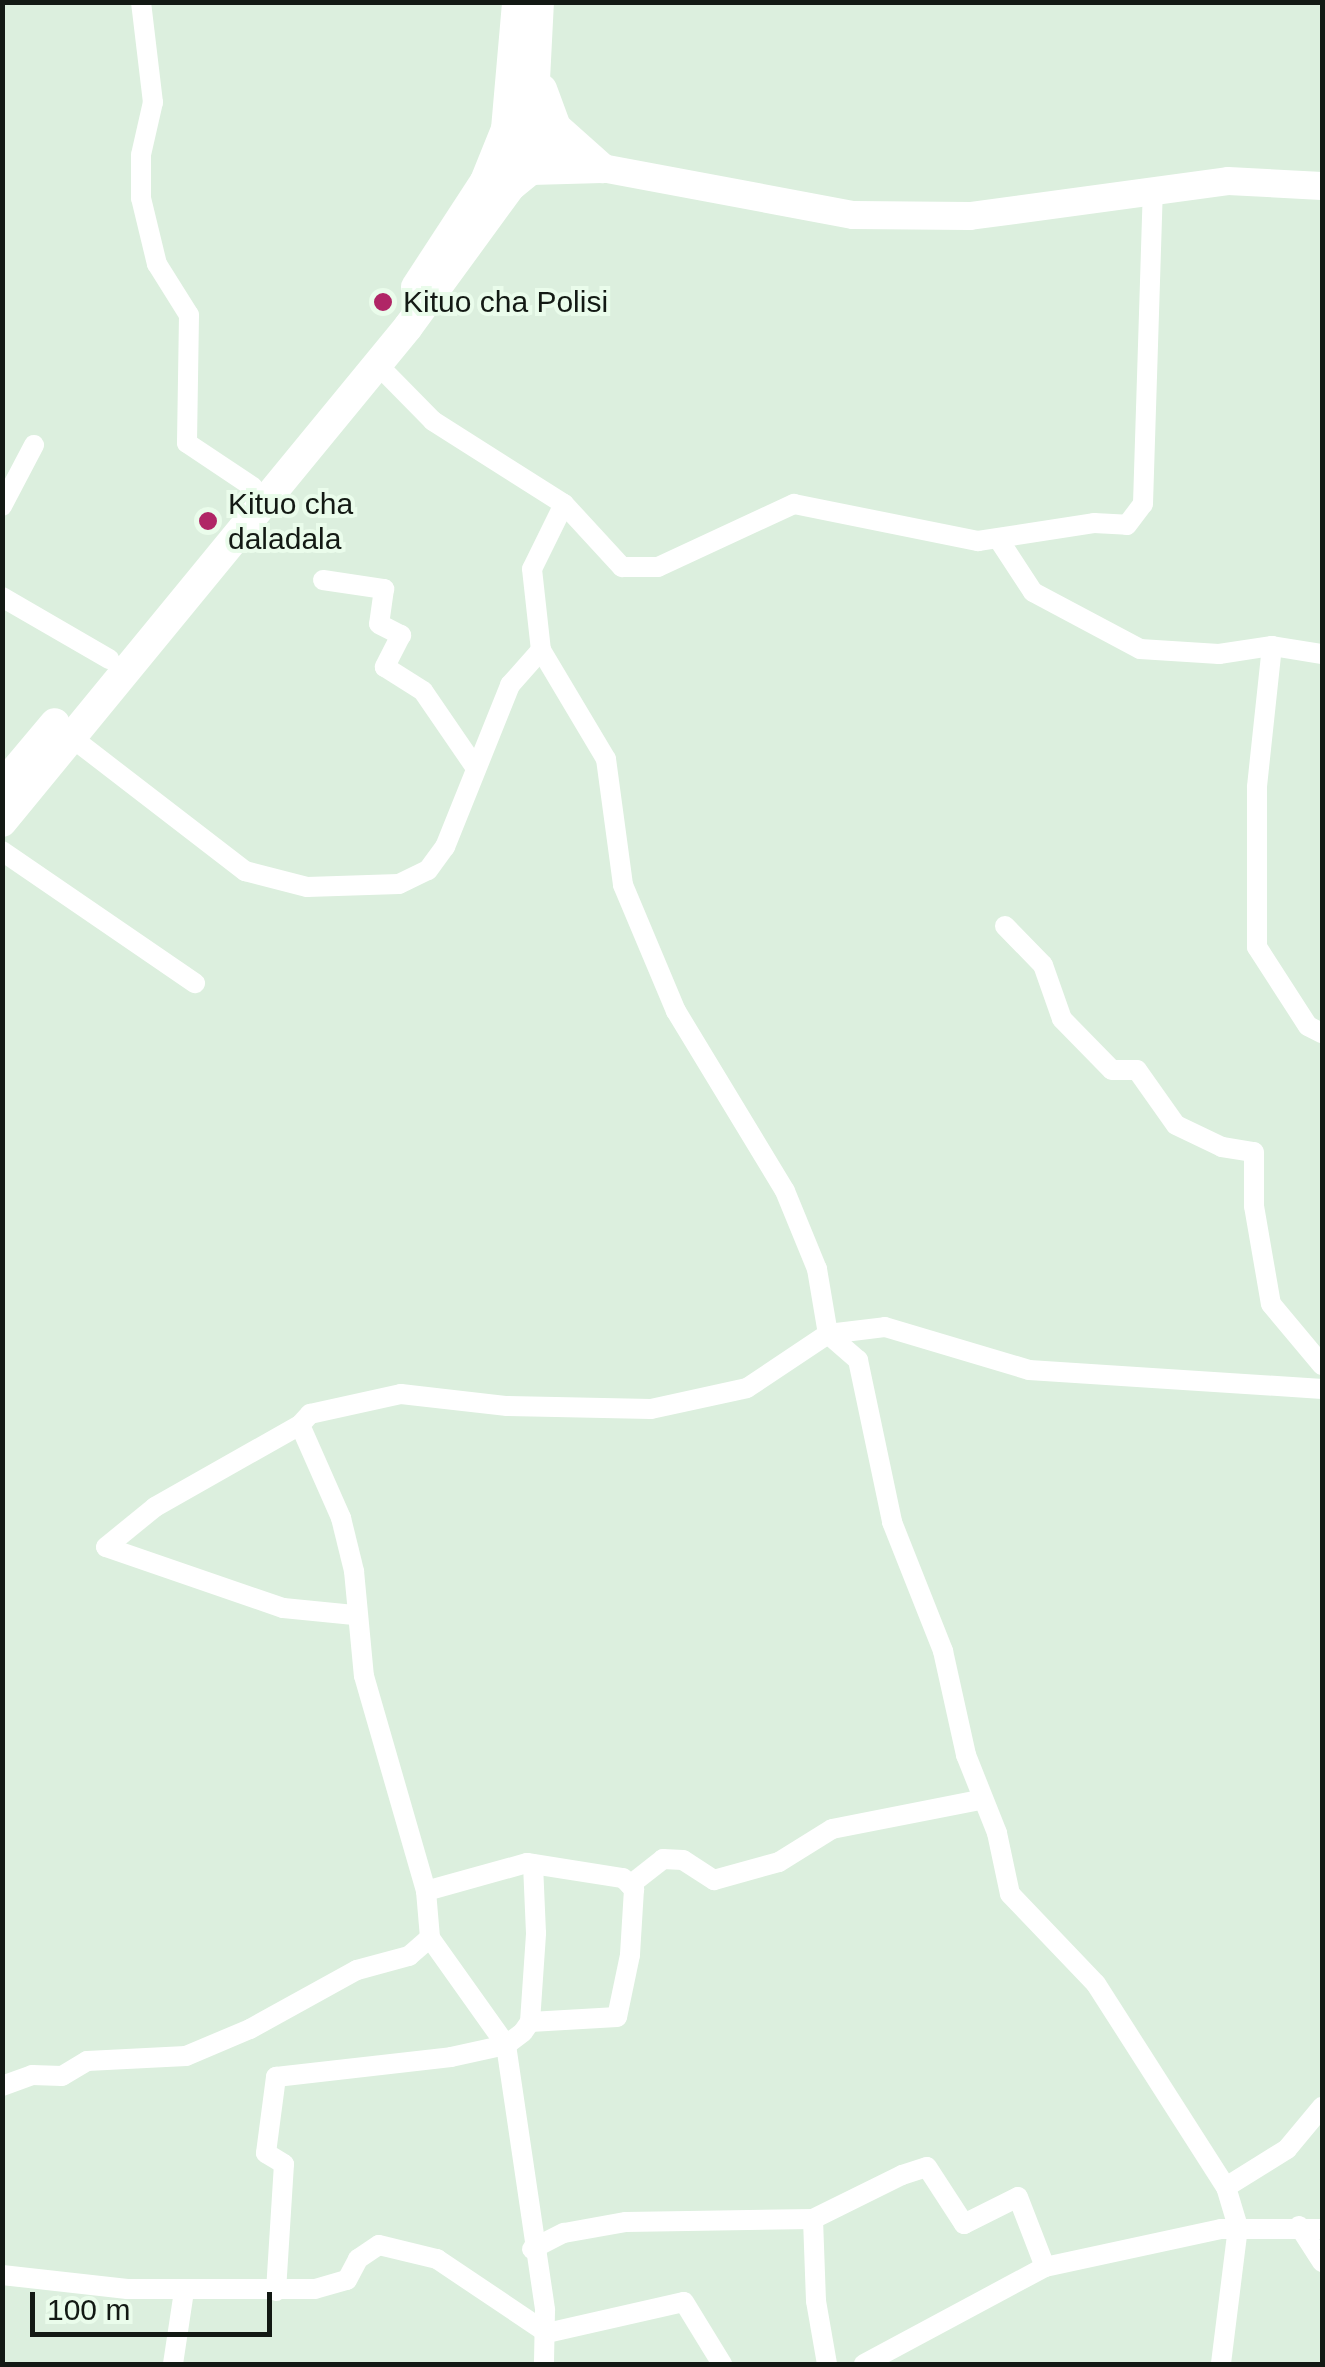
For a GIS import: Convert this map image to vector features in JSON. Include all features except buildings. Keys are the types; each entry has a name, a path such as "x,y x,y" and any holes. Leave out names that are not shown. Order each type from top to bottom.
{"main road":[{"path":"2,786 419,283 519,134 517,2"},
{"path":"511,186 519,134 538,66 539,2"},
{"path":"538,66 556,127 602,168"},
{"path":"2,822 377,364 511,186 531,170 602,168"}],"street":[{"path":"140,2 153,102 141,156 141,198 157,264 189,315 186,443 253,486"},
{"path":"519,134 602,168 854,215 970,216 1228,181 1322,186"},
{"path":"377,364 433,421 564,504 622,567 658,567 794,504 999,540 1094,523 1127,524 1143,504 1153,189"},
{"path":"2,506 34,445"},
{"path":"564,504 532,569 541,650 606,759 623,885 676,1011 784,1191 817,1269 828,1334 858,1360 892,1522 943,1651 980,1800 997,1833 1010,1894 1096,1984 1226,2188 1238,2227 1221,2364"},
{"path":"999,540 1033,592 1140,648 1219,654 1272,646 1322,654"},
{"path":"323,580 384,589 379,624 401,634 385,667 423,691 476,767"},
{"path":"2,597 109,660"},
{"path":"1272,646 1257,787 1257,946 1308,1026 1322,1033"},
{"path":"71,737 245,871 307,887 398,884 428,870 445,847 510,685 541,650"},
{"path":"2,850 194,983"},
{"path":"1005,926 1043,965 1062,1019 1112,1070 1137,1070 1176,1125 1222,1146 1254,1152 1254,1206 1271,1304 1322,1365"},
{"path":"354,1615 283,1608 106,1546 155,1507 300,1426 310,1414 401,1394 507,1406 651,1409 748,1388 828,1334 885,1327 1029,1370 1322,1388"},
{"path":"300,1426 340,1518 354,1572 354,1615 364,1676 426,1891 430,1938 506,2045 532,2249 547,2333 544,2364"},
{"path":"630,1885 663,1859 683,1860 714,1880 779,1862 832,1829 980,1800"},
{"path":"276,2292 284,2164 266,2153 276,2076 451,2058 506,2045 530,2022 617,2018 630,1955 630,1885 623,1878 533,1864 426,1891"},
{"path":"530,2022 533,1864"},
{"path":"2,2086 32,2075 62,2076 87,2061 186,2056 250,2029 358,1970 409,1956 430,1938"},
{"path":"1226,2188 1287,2149 1322,2108"},
{"path":"532,2249 564,2233 626,2222 813,2218 927,2167 964,2224 1018,2197 1045,2266"},
{"path":"813,2218 816,2301 827,2364"},
{"path":"1300,2226 1322,2262"},
{"path":"864,2364 1045,2266 1238,2227 1322,2228"},
{"path":"2,2275 184,2292 276,2292 347,2280 358,2259 378,2245 437,2259 547,2333 684,2302 722,2364"},
{"path":"173,2364 184,2292"}],"place":[{"name":"Kituo cha Polisi","path":"383,302"},
{"name":"Kituo cha daladala","path":"208,521"}]}
